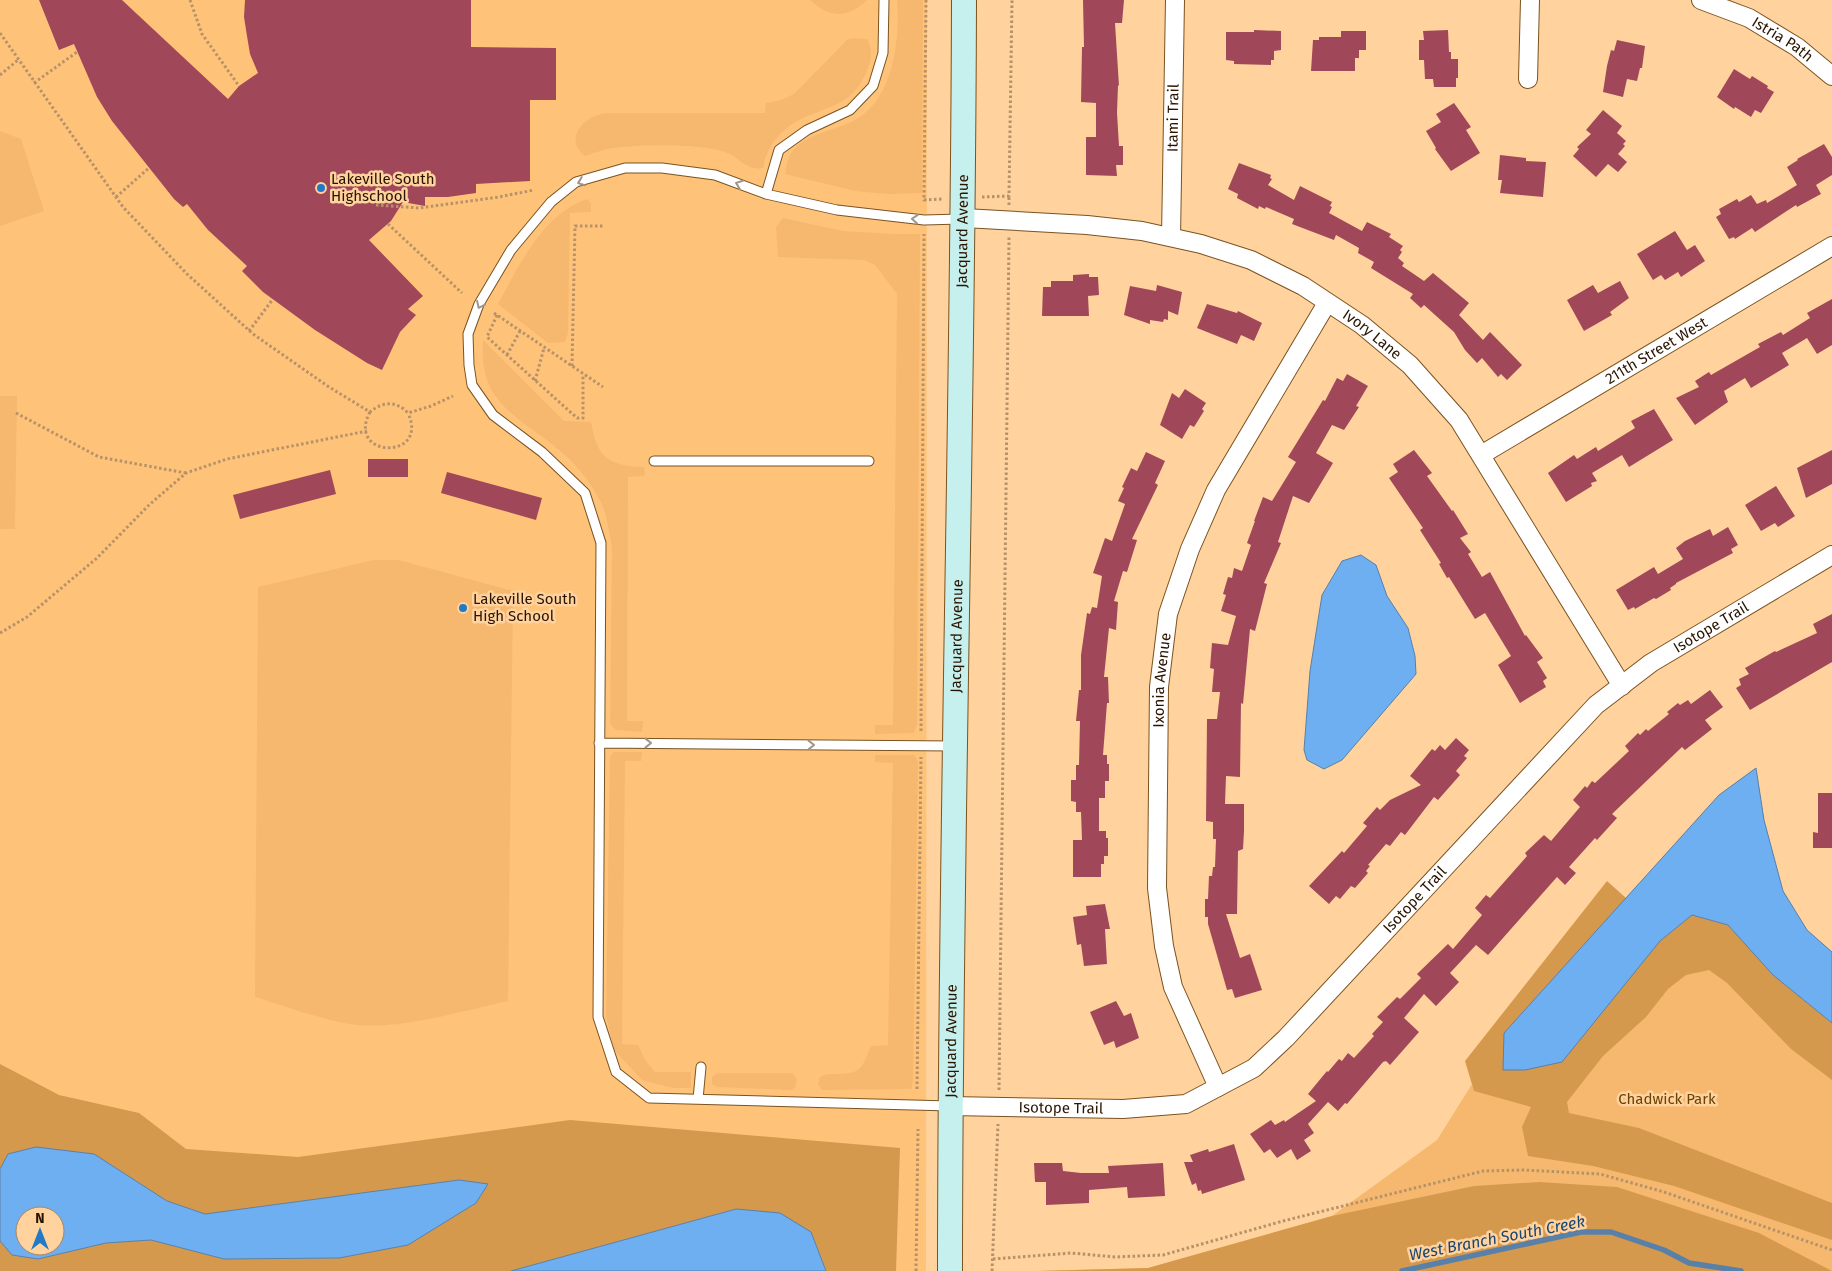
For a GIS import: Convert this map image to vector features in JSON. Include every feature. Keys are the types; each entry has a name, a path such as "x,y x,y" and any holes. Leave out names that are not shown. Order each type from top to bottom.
{"street":[{"name":"Jacquard Avenue","path":"950,1271 950,1106 964,208 964,0"},
{"name":"Itami Trail","path":"1171,238 1175,0"},
{"path":"1528,79 1530,0"},
{"name":"Istria Path","path":"1701,0 1749,18 1797,47 1832,76"},
{"name":"Ivory Lane","path":"964,208 1009,221 1133,230 1201,244 1251,260 1303,286 1362,325 1410,365 1459,420 1622,686"},
{"name":"211th Street West","path":"1481,455 1832,246"},
{"name":"Ixonia Avenue","path":"1218,1087 1174,987 1164,946 1157,888 1159,687 1168,614 1190,549 1216,490 1327,302"},
{"name":"Isotope Trail","path":"950,1106 1123,1109 1186,1104 1254,1068 1286,1038 1596,705 1651,663 1832,555"}],"lane":[{"path":"766,194 779,150 807,130 850,110 873,86 882,54 884,0"},
{"path":"950,1106 649,1098 616,1072 598,1017 601,543 585,492 542,452 492,415 472,385 468,334 479,304 512,250 552,202 576,182 625,168 662,168 715,175 766,194 837,210 877,216 924,220 964,208"},
{"path":"654,461 869,461"},
{"path":"599,743 956,746"},
{"path":"698,1099 701,1066"}],"path":[{"path":"190,0 202,34 239,86"},
{"path":"926,0 924,200 964,208 1009,196"},
{"path":"992,1271 999,1107 1012,0"},
{"path":"0,33 123,207 187,274 249,331 329,387 370,412"},
{"path":"34,83 77,52"},
{"path":"0,75 18,60"},
{"path":"116,197 149,168"},
{"path":"376,205 420,208 534,190"},
{"path":"388,224 462,294"},
{"path":"572,366 575,226 603,226"},
{"path":"921,731 924,234"},
{"path":"249,331 273,299"},
{"path":"583,374 583,418 577,418 486,337 496,314 603,387"},
{"path":"506,355 520,330"},
{"path":"535,381 545,347"},
{"path":"408,413 431,406 453,396"},
{"path":"387,403 399,406 408,413 411,420 410,436 399,447 392,449 377,446 371,441 366,431 370,412 387,403"},
{"path":"16,413 99,457 186,473"},
{"path":"0,633 27,617 90,564 149,505 186,473 227,459 366,431"},
{"path":"917,1089 922,756"},
{"path":"916,1271 918,1129"},
{"path":"993,1259 1071,1253 1114,1257 1163,1255 1283,1221 1483,1171 1523,1170 1600,1174 1664,1192 1832,1250"}],"shaded area":[{"name":"Lakeville South High School","path":"0,0 927,0 926,1271 0,1271"},
{"path":"1607,881 1626,898 1504,1033 1660,941 1692,915 1728,925 1773,975 1832,1023 1832,1080 1791,1049 1727,983 1709,970 1686,975 1668,989 1646,1017 1603,1056 1567,1102 1569,1113 1639,1128 1832,1203 1832,1240 1674,1186 1593,1166 1528,1156 1522,1127 1531,1107 1474,1091 1465,1061"},
{"path":"0,1064 59,1095 139,1113 186,1149 298,1157 570,1120 900,1148 896,1271 826,1271 811,1232 736,1209 511,1271 0,1271 0,1241 12,1255 38,1259 51,1256 65,1256 65,1253 106,1243 151,1240 224,1259 339,1258 408,1245 488,1185 459,1180 205,1214 167,1201 93,1154 8,1154 0,1169"},
{"path":"1539,1182 1617,1187 1759,1233 1832,1271 1038,1271 1148,1268 1332,1216 1474,1186"}],"green space":[{"path":"810,0 867,0 853,11 838,14 824,10"},
{"path":"897,0 923,0 922,193 888,194 855,191 785,174 790,155 802,142 853,121 867,111 878,99 892,68 897,33"},
{"path":"848,39 867,39 871,50 871,57 861,82 854,92 836,105 803,118 786,129 776,138 769,149 763,168 747,166 725,152 699,147 633,146 607,149 585,156 577,147 576,137 580,127 591,118 604,113 765,113 766,103 781,100 794,94"},
{"path":"0,131 21,139 44,211 0,226"},
{"path":"587,199 591,203 591,212 570,213 568,333 565,342 548,343 498,304 524,257 545,229 571,206"},
{"path":"783,218 843,231 920,234 917,724 914,733 875,734 875,725 893,725 897,294 875,265 864,260 778,257 776,227"},
{"path":"483,340 564,421 591,422 597,444 607,458 622,465 644,467 645,476 628,477 627,721 643,721 642,732 616,730 610,724 612,548 604,509 590,484 570,460 551,443 513,415 497,398 488,383 485,371"},
{"path":"0,396 17,396 15,529 0,529"},
{"path":"374,560 399,560 513,591 508,1001 414,1022 376,1026 333,1021 255,997 258,587"},
{"path":"614,752 642,752 641,761 625,761 622,1044 638,1045 645,1060 655,1072 691,1072 691,1088 673,1088 642,1080 614,1050 606,1017 610,756"},
{"path":"875,755 914,755 918,761 913,1081 911,1089 822,1090 818,1085 819,1078 827,1074 843,1074 855,1071 862,1065 871,1046 888,1045 893,763 875,762"},
{"name":"Chadwick Park","path":"1756,768 1764,820 1783,891 1807,930 1832,952 1832,1271 1038,1271 1148,1268 1332,1216 1437,1140 1504,1033 1719,795"},
{"path":"718,1073 792,1073 797,1079 796,1086 792,1090 717,1087 712,1084 712,1077"}],"water":[{"path":"1361,555 1376,565 1387,596 1408,628 1415,656 1416,674 1342,760 1324,769 1307,760 1304,750 1310,671 1322,595 1342,561"},
{"path":"1756,768 1764,820 1783,891 1807,930 1832,952 1832,1023 1773,975 1728,925 1692,915 1660,941 1562,1062 1525,1070 1503,1070 1504,1033 1719,795"},
{"path":"36,1147 94,1154 167,1201 205,1214 459,1180 488,1184 476,1203 408,1245 339,1258 224,1259 151,1240 106,1243 65,1253 65,1206 15,1206 15,1255 12,1255 0,1241 0,1169 8,1154"},
{"path":"736,1209 780,1213 811,1232 826,1271 511,1271"},
{"path":"18,1256 51,1256 38,1259"}],"building":[{"name":"Lakeville South Highschool","path":"39,0 122,0 228,99 239,86 258,73 250,54 244,17 245,0 471,0 471,47 556,48 556,100 530,100 530,181 476,184 476,193 448,197 425,197 425,206 403,202 391,221 369,240 423,296 408,309 416,315 400,332 382,370 367,363 315,330 263,292 242,271 247,266 208,230 187,204 183,207 174,199 112,121 97,97 74,44 59,50"},
{"path":"1083,0 1124,0 1122,23 1115,23 1119,86 1117,113 1119,146 1123,146 1123,165 1116,165 1117,176 1086,175 1086,137 1096,137 1096,103 1081,102 1082,47 1084,47"},
{"path":"1254,30 1281,31 1281,50 1274,51 1274,60 1271,60 1271,65 1234,64 1234,61 1226,60 1226,32 1254,32"},
{"path":"1448,30 1451,59 1458,59 1456,87 1434,87 1433,79 1425,79 1424,60 1419,60 1419,40 1424,40 1423,31"},
{"path":"1341,31 1366,31 1366,50 1359,50 1359,58 1355,58 1355,71 1311,71 1313,40 1319,40 1319,37 1341,37"},
{"path":"1617,40 1645,46 1642,68 1640,68 1637,81 1627,79 1623,97 1603,92 1611,50 1614,51"},
{"path":"1734,69 1750,79 1752,76 1774,92 1761,113 1755,110 1751,117 1735,107 1734,109 1717,97"},
{"path":"1454,103 1471,127 1466,130 1480,153 1451,171 1435,149 1426,131 1441,122 1436,114"},
{"path":"1603,110 1622,126 1617,133 1626,141 1623,144 1625,146 1618,154 1627,162 1618,172 1608,164 1596,177 1573,156 1579,149 1577,147 1591,134 1586,130"},
{"path":"1824,144 1832,157 1832,175 1816,185 1821,194 1797,207 1796,205 1755,232 1752,228 1735,239 1734,237 1729,239 1716,217 1721,214 1719,209 1737,199 1739,202 1751,195 1757,204 1766,200 1767,203 1797,185 1787,167 1797,159"},
{"path":"1500,155 1526,158 1526,161 1546,162 1543,197 1500,193 1502,180 1498,180"},
{"path":"1239,163 1271,175 1270,178 1272,179 1268,185 1294,200 1300,186 1332,202 1329,213 1362,231 1367,222 1391,234 1389,237 1403,246 1398,258 1404,263 1402,266 1424,281 1433,273 1469,303 1459,315 1483,340 1490,332 1522,365 1507,380 1501,374 1498,377 1482,358 1477,363 1465,350 1454,332 1424,305 1421,308 1410,298 1413,294 1371,268 1374,262 1358,253 1359,248 1336,235 1334,240 1292,224 1294,219 1266,207 1265,209 1259,206 1258,209 1237,198 1238,194 1228,189"},
{"path":"1675,231 1687,250 1695,245 1705,261 1681,277 1678,272 1665,280 1661,275 1653,280 1637,254"},
{"path":"1089,274 1089,277 1098,277 1099,295 1088,296 1089,316 1042,316 1043,287 1051,287 1051,281 1073,281 1073,275"},
{"path":"1620,281 1629,298 1610,312 1612,315 1584,331 1567,300 1593,285 1598,293"},
{"path":"1157,285 1182,292 1178,315 1168,311 1168,320 1164,319 1163,322 1150,320 1150,324 1124,315 1130,286 1156,291"},
{"path":"1832,299 1832,345 1817,354 1807,338 1782,353 1789,365 1751,388 1745,378 1724,391 1728,402 1695,425 1676,398 1699,387 1695,381 1709,372 1711,375 1760,347 1758,344 1781,332 1783,335 1810,318 1807,313"},
{"path":"1207,304 1237,313 1238,311 1262,323 1254,341 1241,335 1237,344 1197,328"},
{"path":"1347,374 1368,386 1356,406 1359,407 1344,430 1332,425 1316,453 1333,463 1309,503 1293,496 1278,542 1281,543 1264,583 1267,584 1255,631 1250,629 1243,704 1241,703 1240,777 1226,776 1225,804 1244,804 1244,831 1243,849 1238,851 1237,914 1226,914 1240,958 1250,954 1262,990 1235,998 1232,989 1227,990 1208,924 1208,917 1205,917 1205,899 1208,899 1209,876 1212,876 1213,867 1215,867 1216,839 1213,839 1213,822 1206,821 1207,719 1217,719 1220,692 1212,692 1214,669 1210,668 1212,643 1228,645 1236,616 1221,611 1226,595 1223,594 1228,577 1232,578 1234,568 1242,571 1251,545 1247,543 1263,497 1272,501 1296,462 1288,457 1323,400 1325,401 1337,378 1343,381"},
{"path":"1185,389 1206,403 1202,409 1204,411 1194,427 1190,425 1182,439 1160,425 1172,393 1179,398"},
{"path":"1654,409 1673,440 1629,467 1622,455 1592,473 1597,481 1591,483 1592,486 1566,502 1548,473 1574,455 1577,459 1596,447 1598,451 1635,428 1631,421"},
{"path":"1414,450 1432,473 1427,476 1453,510 1468,534 1460,538 1471,552 1468,554 1482,577 1490,572 1525,636 1543,658 1537,662 1547,678 1543,681 1546,687 1520,703 1498,665 1511,656 1485,613 1475,619 1439,564 1441,563 1420,530 1423,528 1389,478 1398,472 1393,464"},
{"path":"1832,450 1832,484 1806,498 1797,468"},
{"path":"1146,452 1165,461 1155,483 1158,485 1132,539 1137,540 1127,572 1123,571 1114,601 1118,602 1116,630 1109,628 1104,677 1108,677 1109,703 1107,703 1103,755 1107,755 1109,781 1105,781 1105,798 1099,798 1099,831 1106,831 1108,856 1104,856 1104,864 1101,864 1101,877 1073,877 1073,840 1082,840 1081,812 1076,812 1076,802 1071,801 1071,780 1076,780 1076,765 1079,765 1080,721 1076,721 1079,690 1081,690 1081,655 1087,613 1090,614 1092,607 1097,608 1102,576 1093,573 1105,538 1112,541 1125,504 1118,501 1124,488 1122,487 1131,468 1137,471"},
{"path":"368,459 408,459 408,477 368,477"},
{"path":"330,470 336,494 240,519 233,495"},
{"path":"447,472 542,498 536,520 441,493"},
{"path":"1776,486 1795,516 1778,527 1775,523 1761,531 1745,505"},
{"path":"1728,527 1738,545 1731,549 1733,553 1676,583 1670,588 1671,590 1656,599 1654,598 1635,609 1634,607 1628,610 1616,590 1654,567 1658,574 1683,559 1676,548 1685,541 1710,529 1713,536"},
{"path":"1832,614 1832,662 1750,710 1736,688 1741,685 1739,679 1749,674 1745,668 1775,651 1817,633 1813,624"},
{"path":"1710,690 1723,707 1705,720 1712,729 1685,750 1682,747 1612,814 1617,818 1597,840 1595,838 1569,867 1576,873 1565,885 1557,877 1488,955 1476,945 1450,973 1459,982 1436,1006 1424,994 1404,1018 1419,1032 1390,1065 1386,1061 1383,1062 1347,1104 1345,1103 1338,1111 1328,1102 1308,1124 1314,1133 1304,1140 1311,1151 1297,1160 1291,1149 1277,1158 1270,1149 1264,1153 1250,1134 1271,1120 1275,1125 1284,1120 1285,1122 1316,1101 1308,1094 1327,1071 1339,1059 1342,1061 1348,1053 1354,1058 1374,1036 1372,1034 1383,1022 1377,1017 1397,997 1400,999 1421,978 1417,974 1448,944 1453,949 1482,915 1475,908 1486,895 1490,898 1527,856 1525,853 1544,835 1551,841 1580,807 1573,800 1585,786 1587,788 1592,781 1595,783 1629,751 1625,746 1638,733 1640,735 1646,729 1648,731 1669,714 1667,712 1678,703 1680,705 1688,700 1691,704"},
{"path":"1456,738 1469,750 1464,756 1467,758 1456,771 1460,775 1438,800 1434,797 1405,835 1401,832 1390,846 1386,844 1368,865 1370,866 1366,871 1368,873 1355,888 1351,886 1340,899 1336,896 1329,904 1309,886 1342,851 1344,853 1367,826 1363,823 1377,807 1380,810 1390,800 1421,785 1410,776 1432,749 1435,751 1440,745 1445,750"},
{"path":"1818,793 1832,793 1832,848 1813,848 1813,832 1818,833"},
{"path":"1105,904 1110,929 1105,929 1107,964 1084,966 1081,944 1077,945 1073,917 1087,915 1086,906"},
{"path":"1116,1001 1124,1016 1131,1013 1139,1038 1116,1048 1114,1041 1104,1045 1090,1012"},
{"path":"1234,1144 1245,1180 1202,1194 1201,1190 1198,1191 1196,1183 1192,1185 1184,1162 1193,1162 1190,1155 1208,1149 1209,1152"},
{"path":"1034,1163 1062,1163 1063,1171 1109,1173 1108,1166 1163,1163 1165,1196 1128,1198 1127,1187 1089,1190 1089,1203 1046,1205 1046,1182 1035,1182"}],"waterway":[{"name":"West Branch South Creek","path":"1402,1271 1581,1232 1611,1232 1664,1250 1689,1263 1741,1271"}],"place":[{"name":"Lakeville South Highschool","path":"321,188"},
{"name":"Lakeville South High School","path":"463,608"}]}
